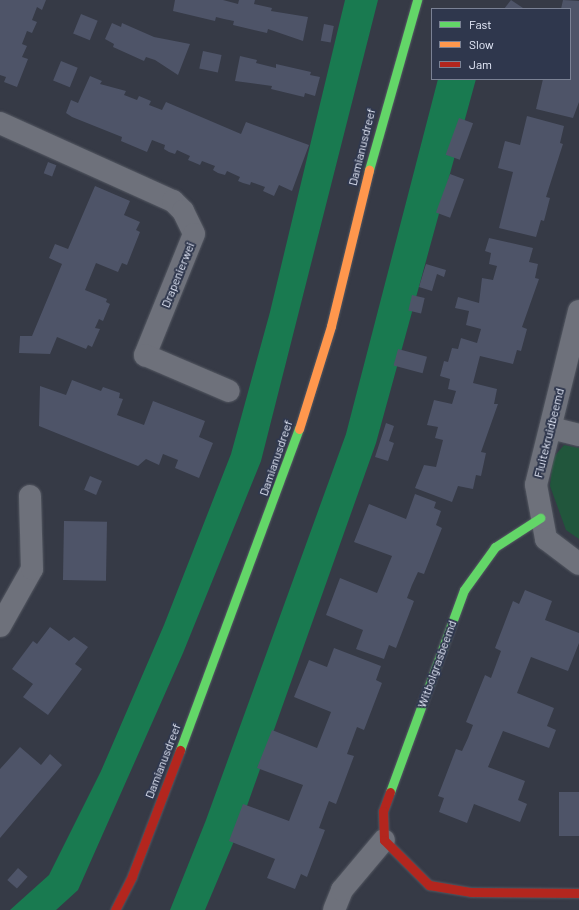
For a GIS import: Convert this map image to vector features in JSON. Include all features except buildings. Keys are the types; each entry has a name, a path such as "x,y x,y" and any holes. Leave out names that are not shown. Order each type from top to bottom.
{"street":[{"name":"Damianusdreef","path":"114,909 132,876 287,464 331,326 384,109 417,0"},
{"name":"Drapenierwei","path":"0,123 173,200 183,211 194,234 145,355 229,391"},
{"name":"Fluitekruidbeemd","path":"579,311 536,485 540,518 546,539 572,562 579,564"},
{"path":"550,428 579,435"},
{"path":"0,626 32,568 30,496"},
{"name":"Witbolgrasbeemd","path":"384,840 383,811 464,590 495,547 540,518"},
{"path":"334,910 342,890 384,840 429,885 471,892 579,893"}],"green space":[{"path":"345,0 378,0 261,461 183,653 78,890 56,910 10,910 49,875 101,771 164,625 231,454 270,312"},
{"path":"438,80 476,80 376,443 237,834 205,910 170,910 206,820 346,434"},
{"path":"564,445 579,448 579,539 566,530 550,486 553,458"}],"traffic: fast":[{"path":"369,170 417,0"},
{"path":"180,750 299,429"},
{"path":"390,792 464,590 495,547 540,518"}],"traffic: slow":[{"path":"299,429 331,326 369,170"}],"traffic: jam":[{"path":"115,910 132,876 180,750"},
{"path":"390,792 383,811 384,840 429,885 471,892 579,893"}]}
